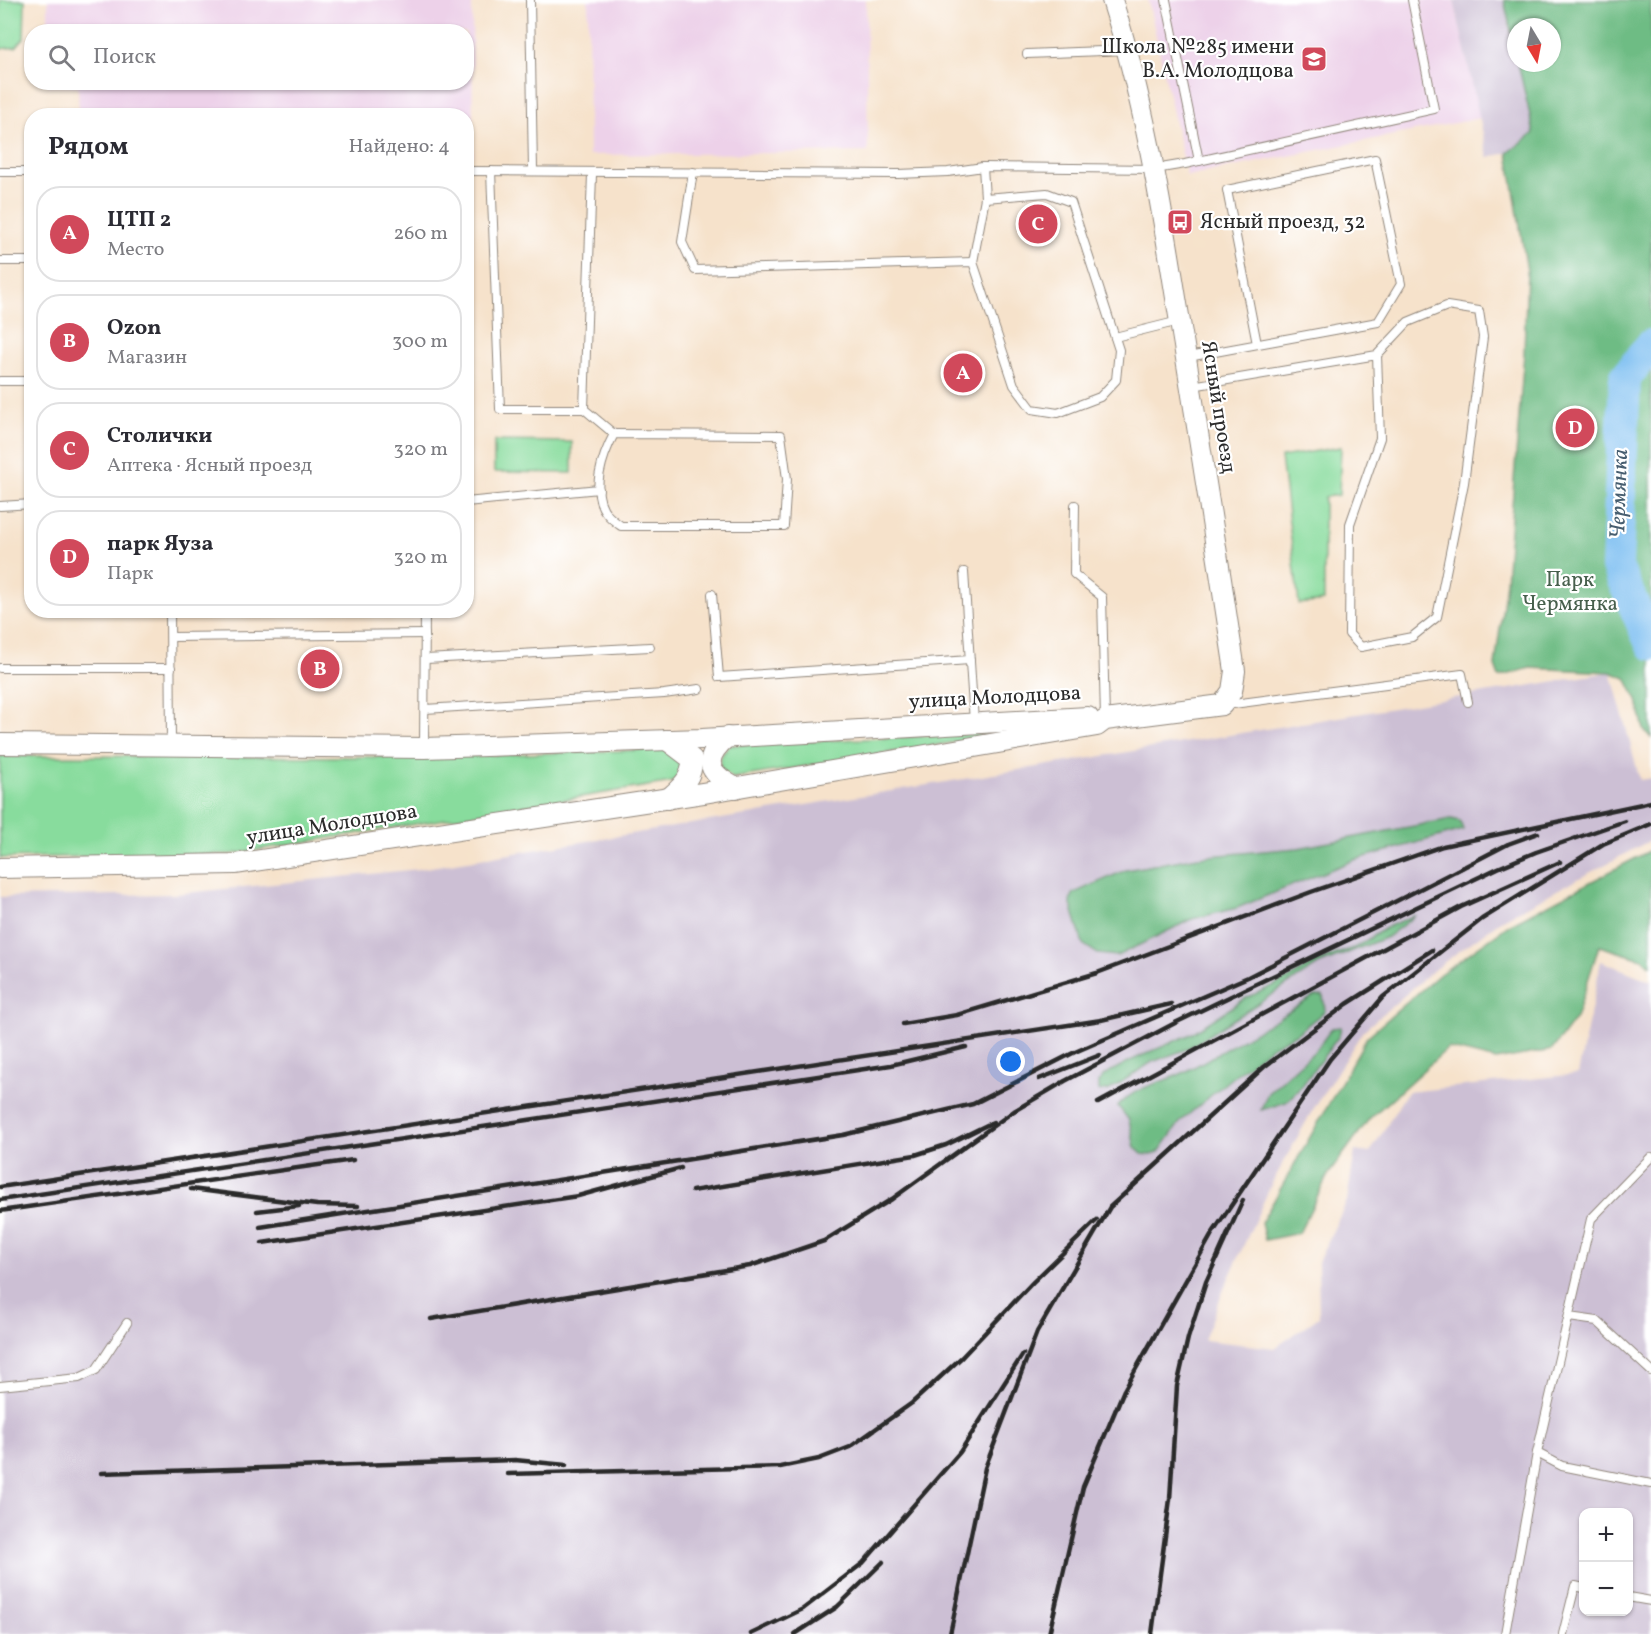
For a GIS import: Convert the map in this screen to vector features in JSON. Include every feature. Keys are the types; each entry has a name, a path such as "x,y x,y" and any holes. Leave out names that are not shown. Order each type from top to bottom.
{"street":[{"name":"Ясный проезд","path":"1112,0 1128,50 1155,169 1191,387 1235,671 1232,691 1222,705"},
{"path":"1105,720 1222,705"},
{"name":"улица Молодцова","path":"0,744 424,748 667,740 1098,716 1105,720 1097,726 736,788 235,864 0,868"},
{"path":"727,737 716,747 710,758 711,769 721,779 736,788"},
{"path":"667,740 692,759 693,770 685,784 668,798"}],"lane":[{"path":"531,0 533,170"},
{"path":"1166,0 1199,161"},
{"path":"474,171 533,170 592,174 693,172 898,174 948,172 983,167 1155,169 1199,161 1434,110 1412,0"},
{"path":"1027,54 1128,50"},
{"path":"1186,357 1378,322 1401,284 1376,159 1227,190 1257,344"},
{"path":"983,167 985,198 973,262 1014,385 1032,410 1058,413 1100,397 1116,380 1119,350 1071,202 1047,193 985,198"},
{"path":"491,171 500,409 584,409 615,434 781,435 787,479 784,526 621,526 605,512 599,489 603,455 615,434"},
{"path":"0,172 24,172"},
{"path":"693,172 682,242 695,270 973,262"},
{"path":"584,409 592,174"},
{"path":"0,261 24,261"},
{"path":"1191,387 1377,355 1408,322 1447,306 1479,311 1482,337 1464,483 1437,617 1412,637 1361,647 1349,634 1350,524 1380,438 1377,355"},
{"path":"1115,337 1180,320"},
{"path":"0,381 24,381"},
{"path":"474,501 599,489"},
{"path":"0,506 24,504"},
{"path":"1075,505 1074,574 1102,597 1105,720"},
{"path":"963,572 974,723"},
{"path":"712,594 719,677 970,660"},
{"path":"170,618 171,745"},
{"path":"424,748 425,618"},
{"path":"171,637 425,634"},
{"path":"426,658 650,647"},
{"path":"0,668 171,668"},
{"path":"1222,705 1462,674 1468,702"},
{"path":"425,709 664,694 699,689"},
{"path":"1504,1634 1537,1453 1591,1220 1651,1157"},
{"path":"1569,1317 1598,1321 1651,1371"},
{"path":"0,1386 79,1378 96,1370 128,1323"},
{"path":"1537,1453 1562,1466 1651,1484"},
{"path":"1563,1634 1575,1586 1579,1587"},
{"path":"1633,1598 1651,1601"}],"shaded area":[{"path":"48,0 472,0 472,24 48,24"},
{"path":"588,0 866,0 868,152 589,155"},
{"name":"Школа №285 имени В.А. Молодцова","path":"1148,0 1454,0 1480,118 1187,176"},
{"path":"1454,0 1504,0 1507,18 1507,72 1520,72 1534,133 1508,153 1488,157"},
{"path":"78,90 473,90 473,108 79,108"},
{"path":"1611,672 1640,780 1651,778 1651,840 1503,919 1435,969 1363,1031 1311,1113 1271,1185 1224,1289 1204,1340 1275,1348 1319,1317 1318,1262 1347,1201 1355,1151 1370,1153 1407,1092 1578,1074 1601,961 1651,981 1651,1634 0,1634 0,897 176,894 419,869"}],"green space":[{"path":"0,0 25,0 24,38 16,47 0,49"},
{"name":"Парк Чермянка","path":"1504,0 1651,0 1651,738 1644,730 1637,700 1626,678 1610,672 1530,668 1499,677 1495,666 1506,582 1524,353 1527,271 1508,153 1534,133 1520,72 1561,72 1561,18 1508,18"},
{"path":"494,441 572,442 572,473 494,472"},
{"path":"1341,447 1339,495 1324,497 1324,601 1299,604 1281,457"},
{"path":"1017,732 733,778 720,769 720,757 730,745"},
{"path":"674,749 684,767 679,777 672,782 232,854 0,858 0,756 433,757"},
{"path":"1451,819 1460,821 1463,830 1354,860 1237,908 1192,919 1117,956 1098,954 1083,944 1070,901 1074,893 1126,870 1198,857 1298,848"},
{"path":"1651,850 1651,965 1642,959 1599,946 1576,1018 1552,1050 1496,1060 1448,1048 1369,1119 1328,1175 1299,1233 1265,1240 1261,1223 1367,1037 1440,974 1509,925"},
{"path":"1416,915 1387,937 1318,965 1187,1049 1152,1062 1108,1091 1099,1091 1099,1082 1104,1075 1191,1034 1246,998 1290,978 1313,963 1356,947 1387,927"},
{"path":"1323,995 1325,1011 1296,1034 1271,1047 1229,1080 1181,1121 1159,1152 1151,1155 1142,1154 1135,1147 1129,1120 1118,1106 1125,1099 1142,1089 1187,1071 1314,996"},
{"path":"1341,1027 1339,1036 1301,1087 1286,1102 1261,1110 1268,1093 1316,1050 1332,1028"}],"waterway":[{"name":"Чермянка","path":"1651,345 1625,378 1617,567 1651,644"}],"railway":[{"path":"903,1024 957,1015 1097,973 1311,892 1443,846 1651,802"},
{"path":"431,1319 750,1266 824,1241 892,1199 1014,1111 1065,1081 1177,1022 1498,868 1536,852 1625,821"},
{"path":"1049,1634 1083,1487 1124,1390 1212,1234 1330,1059 1383,997 1482,919 1603,844 1651,824"},
{"path":"1456,871 1508,844 1538,833"},
{"path":"1098,1103 1461,907 1560,862"},
{"path":"260,1227 843,1135 973,1104 1075,1052 1248,977 1463,867"},
{"path":"950,1634 985,1468 1037,1332 1110,1207 1264,1067 1347,1004 1432,950"},
{"path":"0,1187 1101,1020 1171,1004"},
{"path":"0,1200 891,1065 966,1047"},
{"path":"1039,1079 1100,1055"},
{"path":"692,1191 915,1155 946,1145 993,1122"},
{"path":"0,1211 353,1160"},
{"path":"262,1243 578,1196 681,1168"},
{"path":"191,1189 317,1205 358,1206"},
{"path":"1152,1634 1170,1499 1177,1386 1188,1338 1206,1282 1243,1200"},
{"path":"257,1211 299,1206"},
{"path":"508,1474 780,1467 819,1459 850,1447 912,1403 962,1357 1033,1282 1097,1220"},
{"path":"751,1634 803,1609 863,1563 960,1452 1023,1354"},
{"path":"101,1473 515,1460 566,1465"},
{"path":"795,1634 837,1607 883,1562"}],"place":[{"name":"Школа №285 имени В.А. Молодцова","path":"1314,59"},
{"name":"Ясный проезд, 32","path":"1180,222"},
{"name":"Столички","path":"1038,224"},
{"name":"ЦТП 2","path":"963,373"},
{"name":"парк Яуза","path":"1575,428"},
{"name":"Ozon","path":"320,669"}]}
